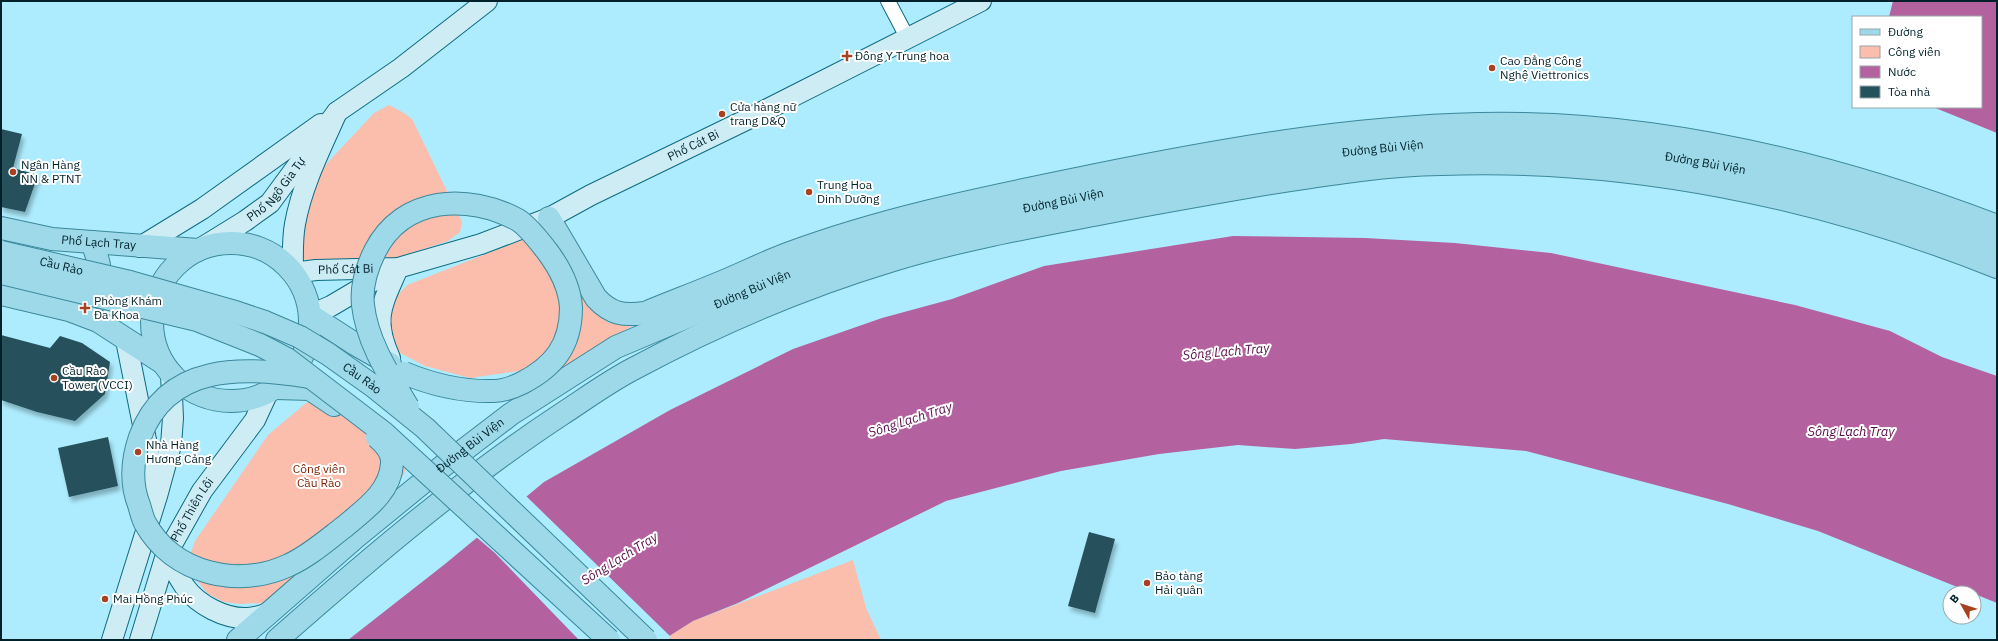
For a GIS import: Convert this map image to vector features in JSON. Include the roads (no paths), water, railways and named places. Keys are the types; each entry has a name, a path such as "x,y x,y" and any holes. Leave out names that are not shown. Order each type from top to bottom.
{"main road":[{"name":"Phố Ngô Gia Tự","path":"198,250 245,221 270,202 337,112 401,68 487,1"},
{"name":"Phố Cát Bi","path":"310,315 331,306 398,268 481,244 549,218 591,195 908,39 981,1"},
{"name":"Phố Ngô Gia Tự","path":"294,273 293,246 299,208 312,168 337,112"},
{"path":"140,247 202,209 337,112"},
{"name":"Đường Bùi Viện","path":"238,640 266,614 430,476 511,414 616,347 790,263 872,226 947,206 1137,167 1330,135 1417,127 1482,124 1554,126 1630,132 1717,145 1799,162 1886,187 1997,226"},
{"name":"Đường Bùi Viện","path":"549,218 596,298 606,308 618,314 632,315 645,313 790,263 890,241 978,218 1064,200 1294,159 1373,148 1441,143 1590,147 1670,157 1745,170 1828,189 1906,213 1997,246"},
{"name":"Đường Bùi Viện","path":"277,640 382,548 459,487 534,432 629,371 720,325 804,289 894,259 982,237 1144,205 1376,168 1442,164 1514,164 1585,168 1666,177 1740,189 1822,208 1899,231 1997,266"},
{"path":"310,315 340,335 399,369 441,386 496,392 516,385 549,366 561,350 568,331 571,308 565,281 556,262 537,239 519,221 481,206 462,202 442,204 427,207 401,220 379,243 371,259 364,285 363,304 366,323 379,355 414,418"},
{"name":"Phố Lạch Tray","path":"1,228 49,238 140,247 198,250"},
{"path":"69,310 86,302 96,291 100,282 100,265 92,242"},
{"path":"112,640 157,496 171,445 173,418 167,369 157,350 152,327 154,303 163,281 178,263 198,250 224,243 250,245 274,255 294,273 305,293 310,315 309,336 303,356 291,374 272,390"},
{"name":"Cầu Rào","path":"1,252 159,289 265,322 300,337 328,354 414,418 646,640"},
{"path":"398,268 380,314 382,341 399,369"},
{"name":"Phố Cát Bi","path":"294,273 316,270 398,268"},
{"name":"Cầu Rào","path":"1,273 197,320 260,345 287,359 384,433 608,640"},
{"path":"1,294 69,310 98,321 167,369 187,388 206,398 227,402 241,400 272,390 310,389 349,414 375,435 390,451 393,462 391,474 386,486 367,508 312,552 290,565 261,575 230,577 202,570 186,564 164,547 145,523 134,492 132,476 137,444 151,414 163,400 175,390 190,381 206,375 238,370 282,372 311,378"},
{"path":"126,340 157,496"},
{"name":"Phố Thiên Lôi","path":"140,640 166,555 202,491 255,420 272,390"},
{"path":"166,555 185,587 198,600 214,610 231,616 247,618 266,614"}],"street":[{"path":"888,1 908,39"}],"water":[{"path":"1893,1 1997,1 1997,133 1935,108 1982,108 1982,16 1889,16"},
{"name":"Sông Lạch Tray","path":"1233,236 1365,238 1455,243 1551,253 1795,305 1890,331 1942,357 1997,376 1997,603 1982,597 1982,585 1952,585 1818,531 1728,504 1526,451 1384,439 1351,444 1295,449 1238,445 1159,454 1061,471 946,501 738,603 693,621 663,640 348,640 445,564 544,482 670,410 793,349 882,318 952,299 1044,266"}],"place":[{"name":"Đông Y Trung hoa","path":"847,56"},
{"name":"Cao Đẳng Công Nghệ Viettronics","path":"1492,68"},
{"name":"Cửa hàng nữ trang D&Q","path":"722,114"},
{"name":"Ngân Hàng NN & PTNT","path":"13,172"},
{"name":"Trung Hoa Dinh Dưỡng","path":"809,192"},
{"name":"Phòng Khám Đa Khoa","path":"85,308"},
{"name":"Cầu Rào Tower (VCCI)","path":"54,378"},
{"name":"Nhà Hàng Hương Cảng","path":"138,452"},
{"name":"Bảo tàng Hải quân","path":"1147,583"},
{"name":"Mai Hồng Phúc","path":"105,599"}],"park label":[{"name":"Công viên Cầu Rào","path":"319,476"}]}
